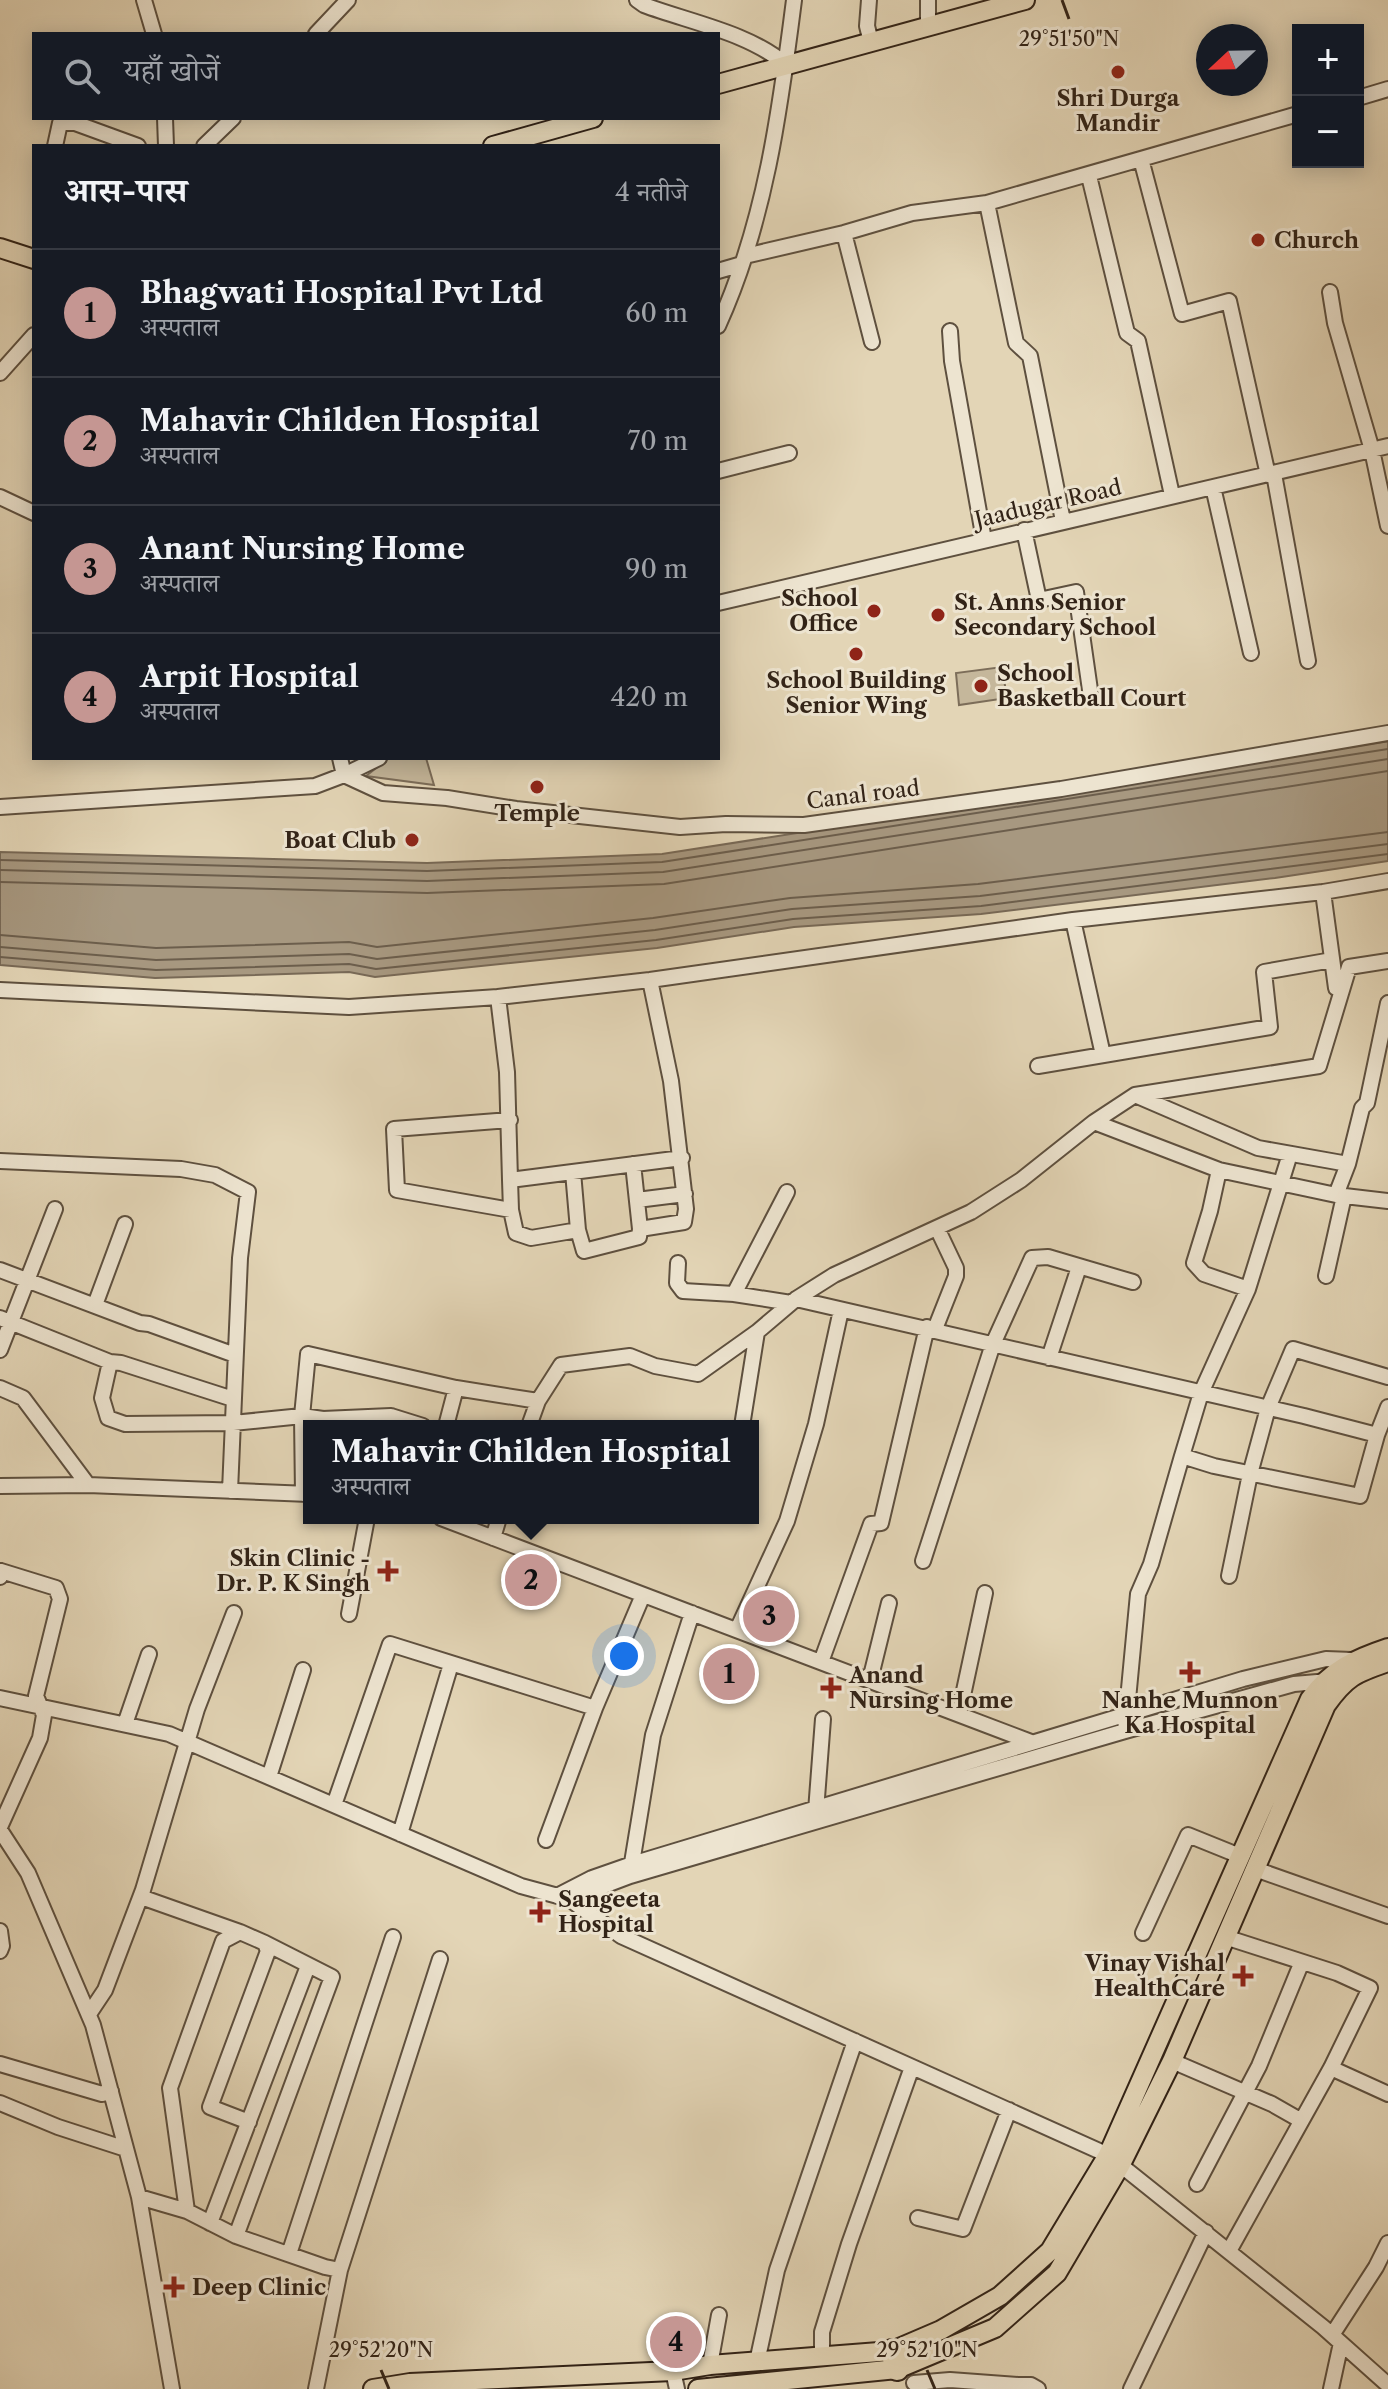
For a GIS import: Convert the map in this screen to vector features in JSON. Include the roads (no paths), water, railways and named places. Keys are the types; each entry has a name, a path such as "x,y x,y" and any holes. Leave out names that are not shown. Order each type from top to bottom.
{"main road":[{"path":"720,83 1025,0"},
{"path":"500,144 586,120"},
{"path":"0,248 32,255"},
{"path":"906,2371 941,2330 1000,2296 1050,2251 1114,2160 1240,1856 1310,1699 1324,1680 1352,1660 1388,1648"},
{"path":"698,2389 906,2371 995,2328 1057,2273 1114,2160 1172,2061 1326,1705 1343,1681 1357,1672 1388,1662"},
{"path":"373,2389 410,2383 675,2380 710,2365 822,2357 906,2371"}],"street":[{"path":"144,0 153,32"},
{"path":"637,0 669,15 760,47 786,65"},
{"path":"720,321 744,260 773,152 794,0"},
{"path":"869,0 867,26 871,42"},
{"path":"928,0 928,26"},
{"path":"318,32 344,2"},
{"path":"1364,96 1388,89"},
{"path":"720,270 744,260 912,213 987,203 1089,176 1292,116"},
{"path":"165,120 166,144"},
{"path":"206,144 231,120"},
{"path":"55,144 60,123 75,123 133,144"},
{"path":"1141,159 1182,314 1229,301 1271,474 1308,661"},
{"path":"1089,176 1127,333 1138,341 1172,495"},
{"path":"987,203 1016,343 1030,356 1063,521"},
{"path":"844,233 872,342"},
{"path":"1330,292 1335,323 1372,450 1388,526"},
{"path":"950,331 952,361 984,540"},
{"path":"0,373 32,337"},
{"name":"Jaadugar Road","path":"720,603 1388,446"},
{"path":"720,470 789,453"},
{"path":"1213,487 1251,653"},
{"path":"0,497 32,512"},
{"path":"1024,530 1039,600 1076,592 1091,697"},
{"name":"Canal road","path":"344,775 383,793 680,827 804,825 1061,789 1388,733"},
{"path":"340,760 344,775"},
{"path":"0,807 315,786 375,760"},
{"path":"0,990 349,1007 498,997 650,980 1073,920 1323,892 1388,881"},
{"path":"1323,892 1336,988"},
{"path":"1073,920 1103,1055"},
{"path":"1038,1066 1270,1027 1264,972 1332,960"},
{"path":"531,1420 538,1401 561,1365 630,1356 681,1373 698,1374 757,1332 793,1301 834,1275 971,1212 1021,1180 1094,1122 1135,1095 1319,1066 1349,967 1388,961"},
{"path":"640,1229 684,1222 682,1158 671,1081 650,980"},
{"path":"498,997 507,1072 511,1210 516,1233 531,1238 578,1230"},
{"path":"1336,1195 1348,1164 1362,1108 1367,1103 1388,1003"},
{"path":"1135,1095 1258,1148 1348,1164"},
{"path":"510,1120 394,1129 397,1190 511,1210"},
{"path":"1094,1122 1219,1170 1344,1196 1326,1276"},
{"path":"1125,1731 1138,1594 1151,1564 1201,1393 1248,1289 1290,1154"},
{"path":"510,1180 682,1158"},
{"path":"0,1161 181,1169 215,1175 242,1186 248,1192 240,1258 230,1491"},
{"path":"573,1172 578,1230 584,1251 639,1237 633,1164"},
{"path":"1219,1170 1194,1263 1204,1274 1248,1289"},
{"path":"734,1294 787,1192"},
{"path":"637,1200 685,1194"},
{"path":"1336,1195 1388,1201"},
{"path":"0,1350 5,1320 28,1281 55,1209"},
{"path":"95,1305 125,1224"},
{"path":"821,1662 871,1524 881,1523 931,1328 956,1276 956,1268 937,1228"},
{"path":"923,1561 993,1344 1032,1258 1048,1257 1133,1282"},
{"path":"678,1263 677,1283 683,1291 793,1301 931,1328 1377,1435"},
{"path":"1049,1358 1079,1267"},
{"path":"0,1270 235,1355"},
{"path":"737,1630 787,1521 816,1424 841,1310"},
{"path":"5,1320 110,1362 233,1399"},
{"path":"743,1420 757,1332"},
{"path":"1229,1576 1250,1474 1268,1408 1293,1349 1388,1377"},
{"path":"303,1436 308,1354 456,1388 538,1401"},
{"path":"110,1362 102,1398 108,1418 125,1424 233,1423 302,1416 357,1420"},
{"path":"0,1388 23,1398 88,1485"},
{"path":"448,1420 456,1388"},
{"path":"1182,1456 1250,1474 1360,1496 1388,1407"},
{"path":"0,1486 88,1485 303,1494"},
{"path":"349,1614 366,1524"},
{"path":"457,1524 1031,1742 1041,1755"},
{"path":"493,1538 497,1524"},
{"path":"0,1577 1,1571 56,1588 60,1599 36,1696 44,1715 40,1738 0,1829 28,1873 89,2014 139,2197 172,2389"},
{"path":"959,1714 985,1593"},
{"path":"546,1840 595,1708 643,1595"},
{"path":"870,1680 889,1603"},
{"path":"89,2014 105,1990 141,1897 187,1741 234,1613"},
{"path":"631,1870 653,1735 692,1613"},
{"path":"334,1805 390,1644 595,1708"},
{"path":"125,1724 149,1654"},
{"path":"563,1898 631,1870 1126,1713 1257,1675 1326,1659 1352,1660"},
{"path":"400,1834 451,1664"},
{"path":"269,1777 303,1670"},
{"path":"816,1813 1041,1755 1294,1684 1343,1681"},
{"path":"0,1698 169,1734 187,1741 521,1886 563,1898 621,1936 1114,2160 1206,2232 1388,2385"},
{"path":"816,1813 823,1719"},
{"path":"1143,1933 1188,1835 1240,1856"},
{"path":"1255,1869 1388,1916"},
{"path":"141,1897 240,1932 332,1977 236,2236"},
{"path":"0,1931 0,1951"},
{"path":"187,2211 170,2088 223,1941 240,1932"},
{"path":"289,2254 393,1937"},
{"path":"1225,1937 1301,1964 1337,1973 1370,1988 1331,2068 1229,2251"},
{"path":"249,2122 210,2107 268,1951 265,1943"},
{"path":"316,2389 340,2270 440,1959"},
{"path":"1197,2184 1259,2066 1301,1964"},
{"path":"210,2223 308,1966"},
{"path":"757,2362 777,2270 855,2041"},
{"path":"1172,2061 1272,2104 1300,2120"},
{"path":"0,2064 102,2094 111,2091"},
{"path":"822,2357 822,2332 840,2273 912,2067"},
{"path":"1331,2068 1388,2094"},
{"path":"0,2103 58,2127 126,2149"},
{"path":"918,2218 963,2229 1009,2110"},
{"path":"139,2197 187,2211 236,2236 340,2270"},
{"path":"1131,2389 1206,2232"},
{"path":"1331,2389 1336,2339 1388,2243"},
{"path":"710,2365 719,2315"},
{"path":"906,2371 973,2385 1031,2385 1038,2389"}],"water":[{"path":"1388,741 1388,861 981,914 794,927 657,948 375,977 349,972 155,978 0,965 0,852 427,863 662,854"}],"place":[{"name":"Shri Durga Mandir","path":"1118,72"},
{"name":"Church","path":"1258,240"},
{"name":"School Office","path":"874,611"},
{"name":"St. Anns Senior Secondary School","path":"938,615"},
{"name":"School Building Senior Wing","path":"856,654"},
{"name":"School Basketball Court","path":"981,686"},
{"name":"Temple","path":"537,787"},
{"name":"Boat Club","path":"412,840"},
{"name":"Skin Clinic - Dr. P. K Singh","path":"388,1571"},
{"name":"Mahavir Childen Hospital","path":"531,1580"},
{"name":"Anant Nursing Home","path":"769,1616"},
{"name":"Nanhe Munnon Ka Hospital","path":"1190,1672"},
{"name":"Bhagwati Hospital Pvt Ltd","path":"729,1674"},
{"name":"Anand Nursing Home","path":"831,1688"},
{"name":"Sangeeta Hospital","path":"540,1912"},
{"name":"Vinay Vishal HealthCare","path":"1243,1976"},
{"name":"Deep Clinic","path":"174,2287"},
{"name":"Arpit Hospital","path":"676,2342"}]}
